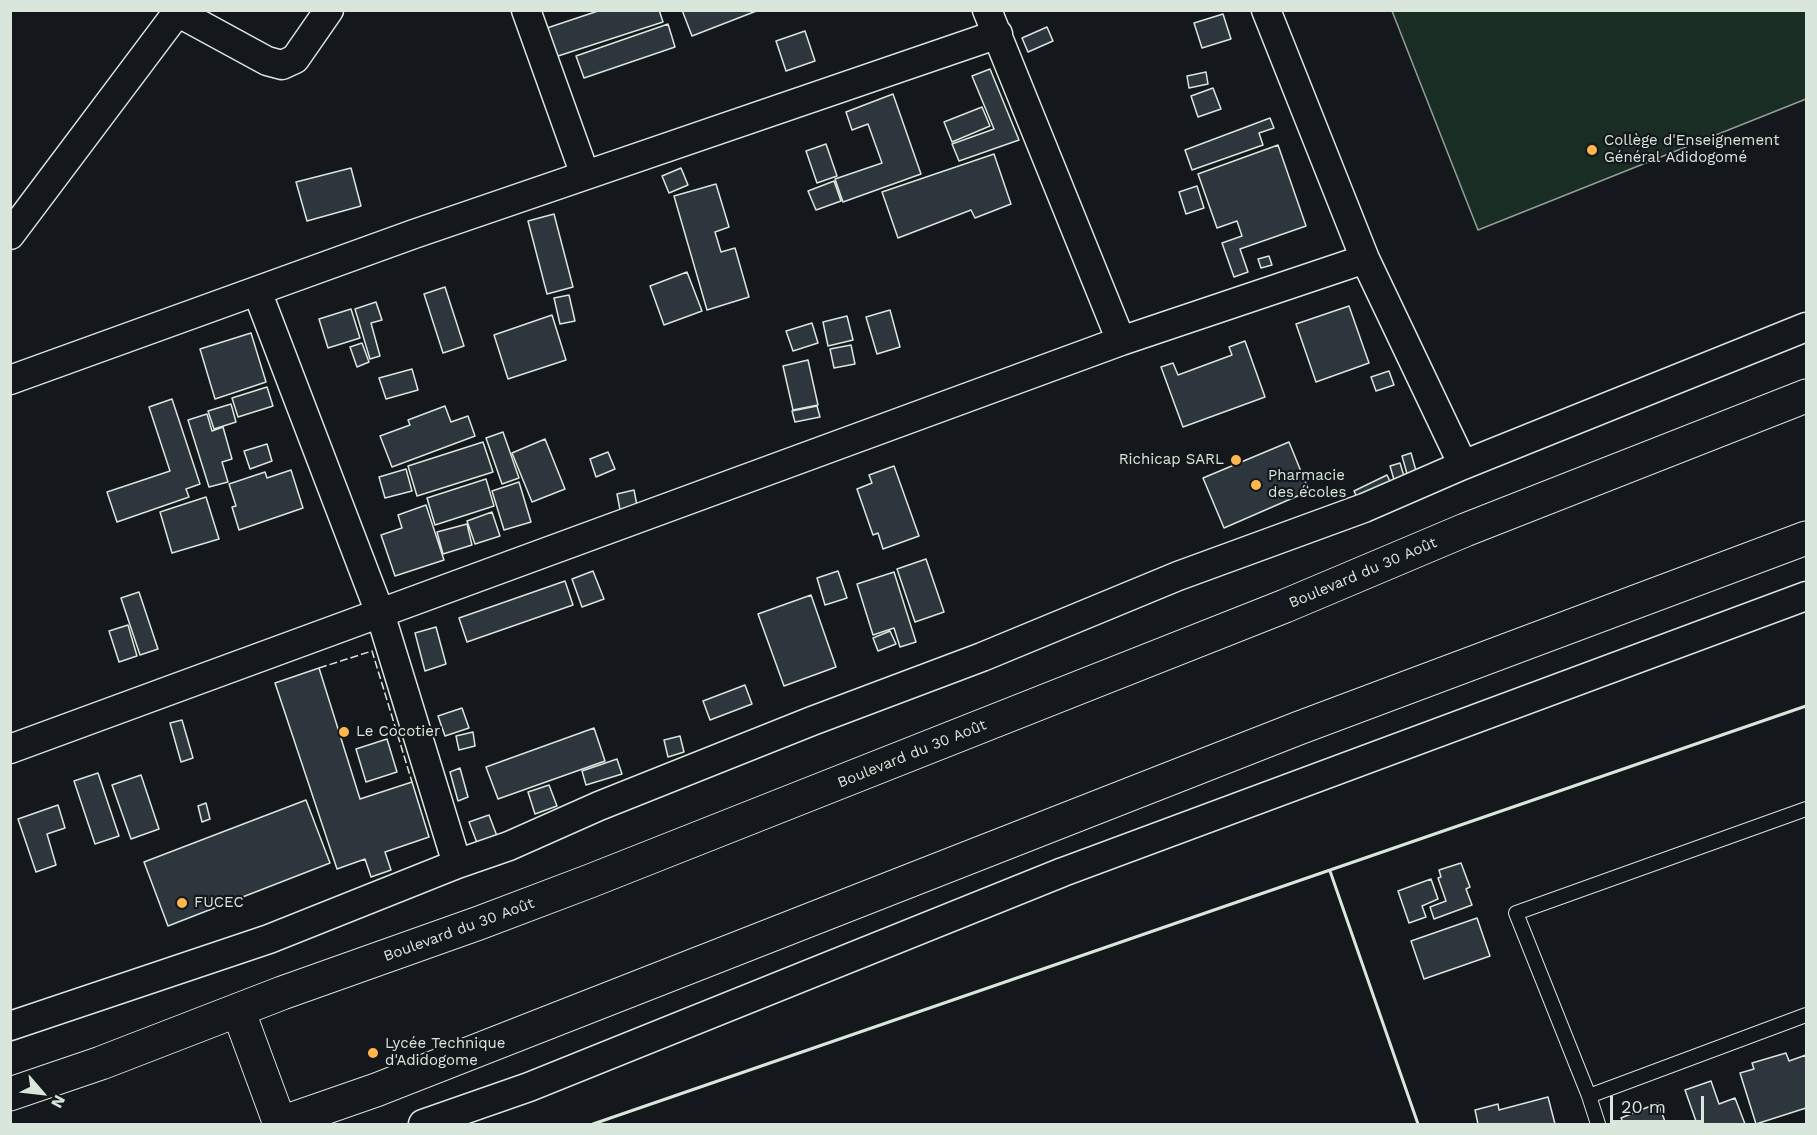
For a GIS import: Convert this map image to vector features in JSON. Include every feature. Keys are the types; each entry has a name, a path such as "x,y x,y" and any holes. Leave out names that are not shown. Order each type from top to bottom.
{"highway":[{"name":"Boulevard du 30 Août","path":"10,1094 101,1063 238,1010 590,881 1274,611 1465,530 1806,396"},
{"path":"238,1010 279,1124 376,1090 1299,728 1806,538"}],"street":[{"path":"10,234 178,11 267,62 282,65 295,59 329,10"},
{"path":"526,10 585,175"},
{"path":"1266,10 1365,259 1463,465"},
{"path":"10,380 585,175 992,22 1121,341"},
{"path":"10,749 1121,341 1365,259"},
{"path":"257,291 380,613 457,864"},
{"path":"10,1026 269,939 457,864 509,846 599,806 812,721 982,657 1178,576 1364,508 1463,465 1806,327"},
{"path":"423,1125 529,1088 1063,872 1806,596"}],"lane":[{"path":"1598,1125 1589,1096 1516,913 1806,809"},
{"path":"1589,1096 1806,1015"}],"green space":[{"path":"1392,11 1806,11 1806,99 1478,230"}],"building":[{"path":"601,10 659,10 663,22 555,57 547,28"},
{"path":"682,10 759,10 692,36"},
{"path":"1223,14 1231,39 1202,48 1194,23"},
{"path":"668,24 675,47 584,78 576,56"},
{"path":"1047,27 1053,41 1028,52 1022,38"},
{"path":"805,31 815,61 786,71 776,41"},
{"path":"990,69 1019,140 959,161 952,144 994,129 972,76"},
{"path":"1206,72 1208,84 1189,88 1187,76"},
{"path":"1213,88 1221,109 1198,117 1191,96"},
{"path":"893,94 921,174 843,202 835,179 882,163 868,124 852,130 846,112"},
{"path":"982,107 990,126 952,142 944,122"},
{"path":"1270,118 1274,128 1259,133 1263,145 1192,170 1185,150"},
{"path":"826,144 837,176 817,183 806,151"},
{"path":"1278,145 1306,226 1240,249 1248,272 1234,277 1222,243 1242,236 1237,221 1217,228 1198,174"},
{"path":"994,154 1011,204 975,218 971,210 898,238 882,192"},
{"path":"351,168 361,206 307,221 296,182"},
{"path":"681,168 688,185 669,193 662,176"},
{"path":"834,181 841,201 816,210 808,191"},
{"path":"716,184 729,227 715,232 721,252 735,248 749,297 707,310 674,196"},
{"path":"1197,186 1204,208 1186,214 1179,192"},
{"path":"554,214 573,287 547,294 528,221"},
{"path":"1269,256 1272,265 1261,268 1258,259"},
{"path":"687,272 702,311 664,325 650,286"},
{"path":"445,287 464,346 443,353 424,294"},
{"path":"569,295 575,321 560,324 554,298"},
{"path":"376,302 382,320 371,323 380,356 370,359 355,309"},
{"path":"1349,306 1369,363 1316,382 1296,324"},
{"path":"351,309 360,338 328,348 319,319"},
{"path":"890,310 900,347 877,354 866,317"},
{"path":"552,315 566,360 508,379 494,335"},
{"path":"847,316 853,340 828,346 823,322"},
{"path":"812,323 818,343 793,351 786,331"},
{"path":"251,333 266,382 215,399 200,349"},
{"path":"1245,341 1265,397 1183,427 1161,367 1173,363 1178,375 1232,355 1229,347"},
{"path":"362,343 369,362 357,367 350,347"},
{"path":"851,345 855,364 834,368 830,349"},
{"path":"808,360 818,405 793,410 783,366"},
{"path":"412,369 418,390 386,399 379,378"},
{"path":"1389,371 1394,385 1376,391 1371,377"},
{"path":"267,387 273,406 238,417 232,398"},
{"path":"172,399 200,484 186,489 189,497 117,522 107,492 170,471 149,407"},
{"path":"231,404 236,422 214,429 208,411"},
{"path":"445,406 451,422 468,416 475,436 392,467 380,436 410,425 408,420"},
{"path":"817,406 820,417 795,422 792,411"},
{"path":"207,414 212,431 223,427 232,459 222,462 228,482 209,487 188,420"},
{"path":"503,432 519,478 502,484 486,438"},
{"path":"545,439 565,489 532,502 512,453"},
{"path":"483,442 493,472 417,496 408,466"},
{"name":"Pharmacie des écoles","path":"1289,442 1309,491 1224,528 1203,478"},
{"path":"267,444 272,461 250,469 244,451"},
{"path":"608,452 615,469 596,477 590,459"},
{"path":"1411,453 1418,478 1409,481 1402,456"},
{"path":"1400,463 1407,486 1397,490 1390,466"},
{"path":"894,466 919,536 883,549 878,533 873,535 857,489 872,483 869,475"},
{"path":"406,469 412,491 385,498 379,477"},
{"path":"291,470 303,508 239,530 232,507 236,506 229,484 265,472 267,478"},
{"path":"1387,475 1395,492 1362,508 1354,491"},
{"path":"486,479 494,506 435,525 427,498"},
{"path":"519,482 531,522 504,530 492,491"},
{"path":"634,490 638,511 621,515 617,494"},
{"path":"206,497 219,539 172,553 160,512"},
{"path":"426,505 444,560 395,576 381,535 402,528 398,515"},
{"path":"492,512 500,536 475,544 467,521"},
{"path":"467,524 472,545 443,554 437,532"},
{"path":"926,559 944,612 915,622 897,569"},
{"path":"593,571 604,599 582,607 572,579"},
{"path":"838,571 847,598 825,605 817,578"},
{"path":"894,572 916,642 900,647 894,628 873,635 857,584"},
{"path":"565,581 573,605 467,642 459,618"},
{"path":"139,592 158,649 140,655 121,598"},
{"path":"811,595 836,667 784,686 758,614"},
{"path":"128,625 137,656 119,662 109,631"},
{"path":"436,627 446,664 425,671 415,633"},
{"path":"890,631 896,644 878,651 873,638"},
{"name":"Le Cocotier","path":"319,668 360,799 412,782 429,837 385,852 391,870 371,877 365,859 337,869 275,683"},
{"path":"745,685 752,704 710,720 703,701"},
{"path":"462,708 469,728 445,736 438,716"},
{"path":"182,720 193,758 181,762 170,723"},
{"path":"594,728 605,761 498,799 486,767"},
{"path":"473,732 475,746 459,750 456,736"},
{"path":"680,736 684,752 668,757 664,740"},
{"path":"387,739 397,772 366,782 356,749"},
{"path":"617,759 622,774 586,785 582,771"},
{"path":"460,768 468,797 458,801 450,772"},
{"path":"98,773 119,836 95,844 74,781"},
{"path":"141,775 159,829 131,839 112,785"},
{"path":"549,785 557,806 535,814 528,792"},
{"path":"306,800 330,863 168,926 144,862"},
{"path":"206,803 210,819 202,822 198,806"},
{"path":"58,805 65,828 47,834 56,865 36,872 18,819"},
{"path":"489,815 497,836 477,843 469,822"},
{"path":"1461,863 1470,887 1466,889 1472,905 1434,919 1430,907 1446,901 1438,878 1441,877 1439,870"},
{"path":"1431,879 1438,899 1422,906 1426,917 1409,923 1398,891"},
{"path":"1477,918 1490,956 1424,979 1411,941"},
{"path":"1786,1053 1789,1061 1806,1055 1806,1108 1756,1124 1740,1073 1754,1069 1752,1063"},
{"path":"1711,1081 1719,1104 1735,1098 1745,1124 1697,1124 1685,1090"},
{"path":"1548,1097 1555,1124 1478,1124 1475,1110 1498,1104 1499,1110"},
{"path":"1658,1103 1666,1124 1624,1124 1621,1118"}],"fence":[{"path":"319,668 372,651 412,782"}],"wall":[{"path":"593,1124 1806,706"},
{"path":"1330,871 1418,1124"}],"place":[{"name":"Collège d'Enseignement Général Adidogomé","path":"1592,150"},
{"name":"Richicap SARL","path":"1236,460"},
{"name":"Pharmacie des écoles","path":"1256,485"},
{"name":"Le Cocotier","path":"344,732"},
{"name":"FUCEC","path":"182,903"},
{"name":"Lycée Technique d'Adidogome","path":"373,1053"}]}
